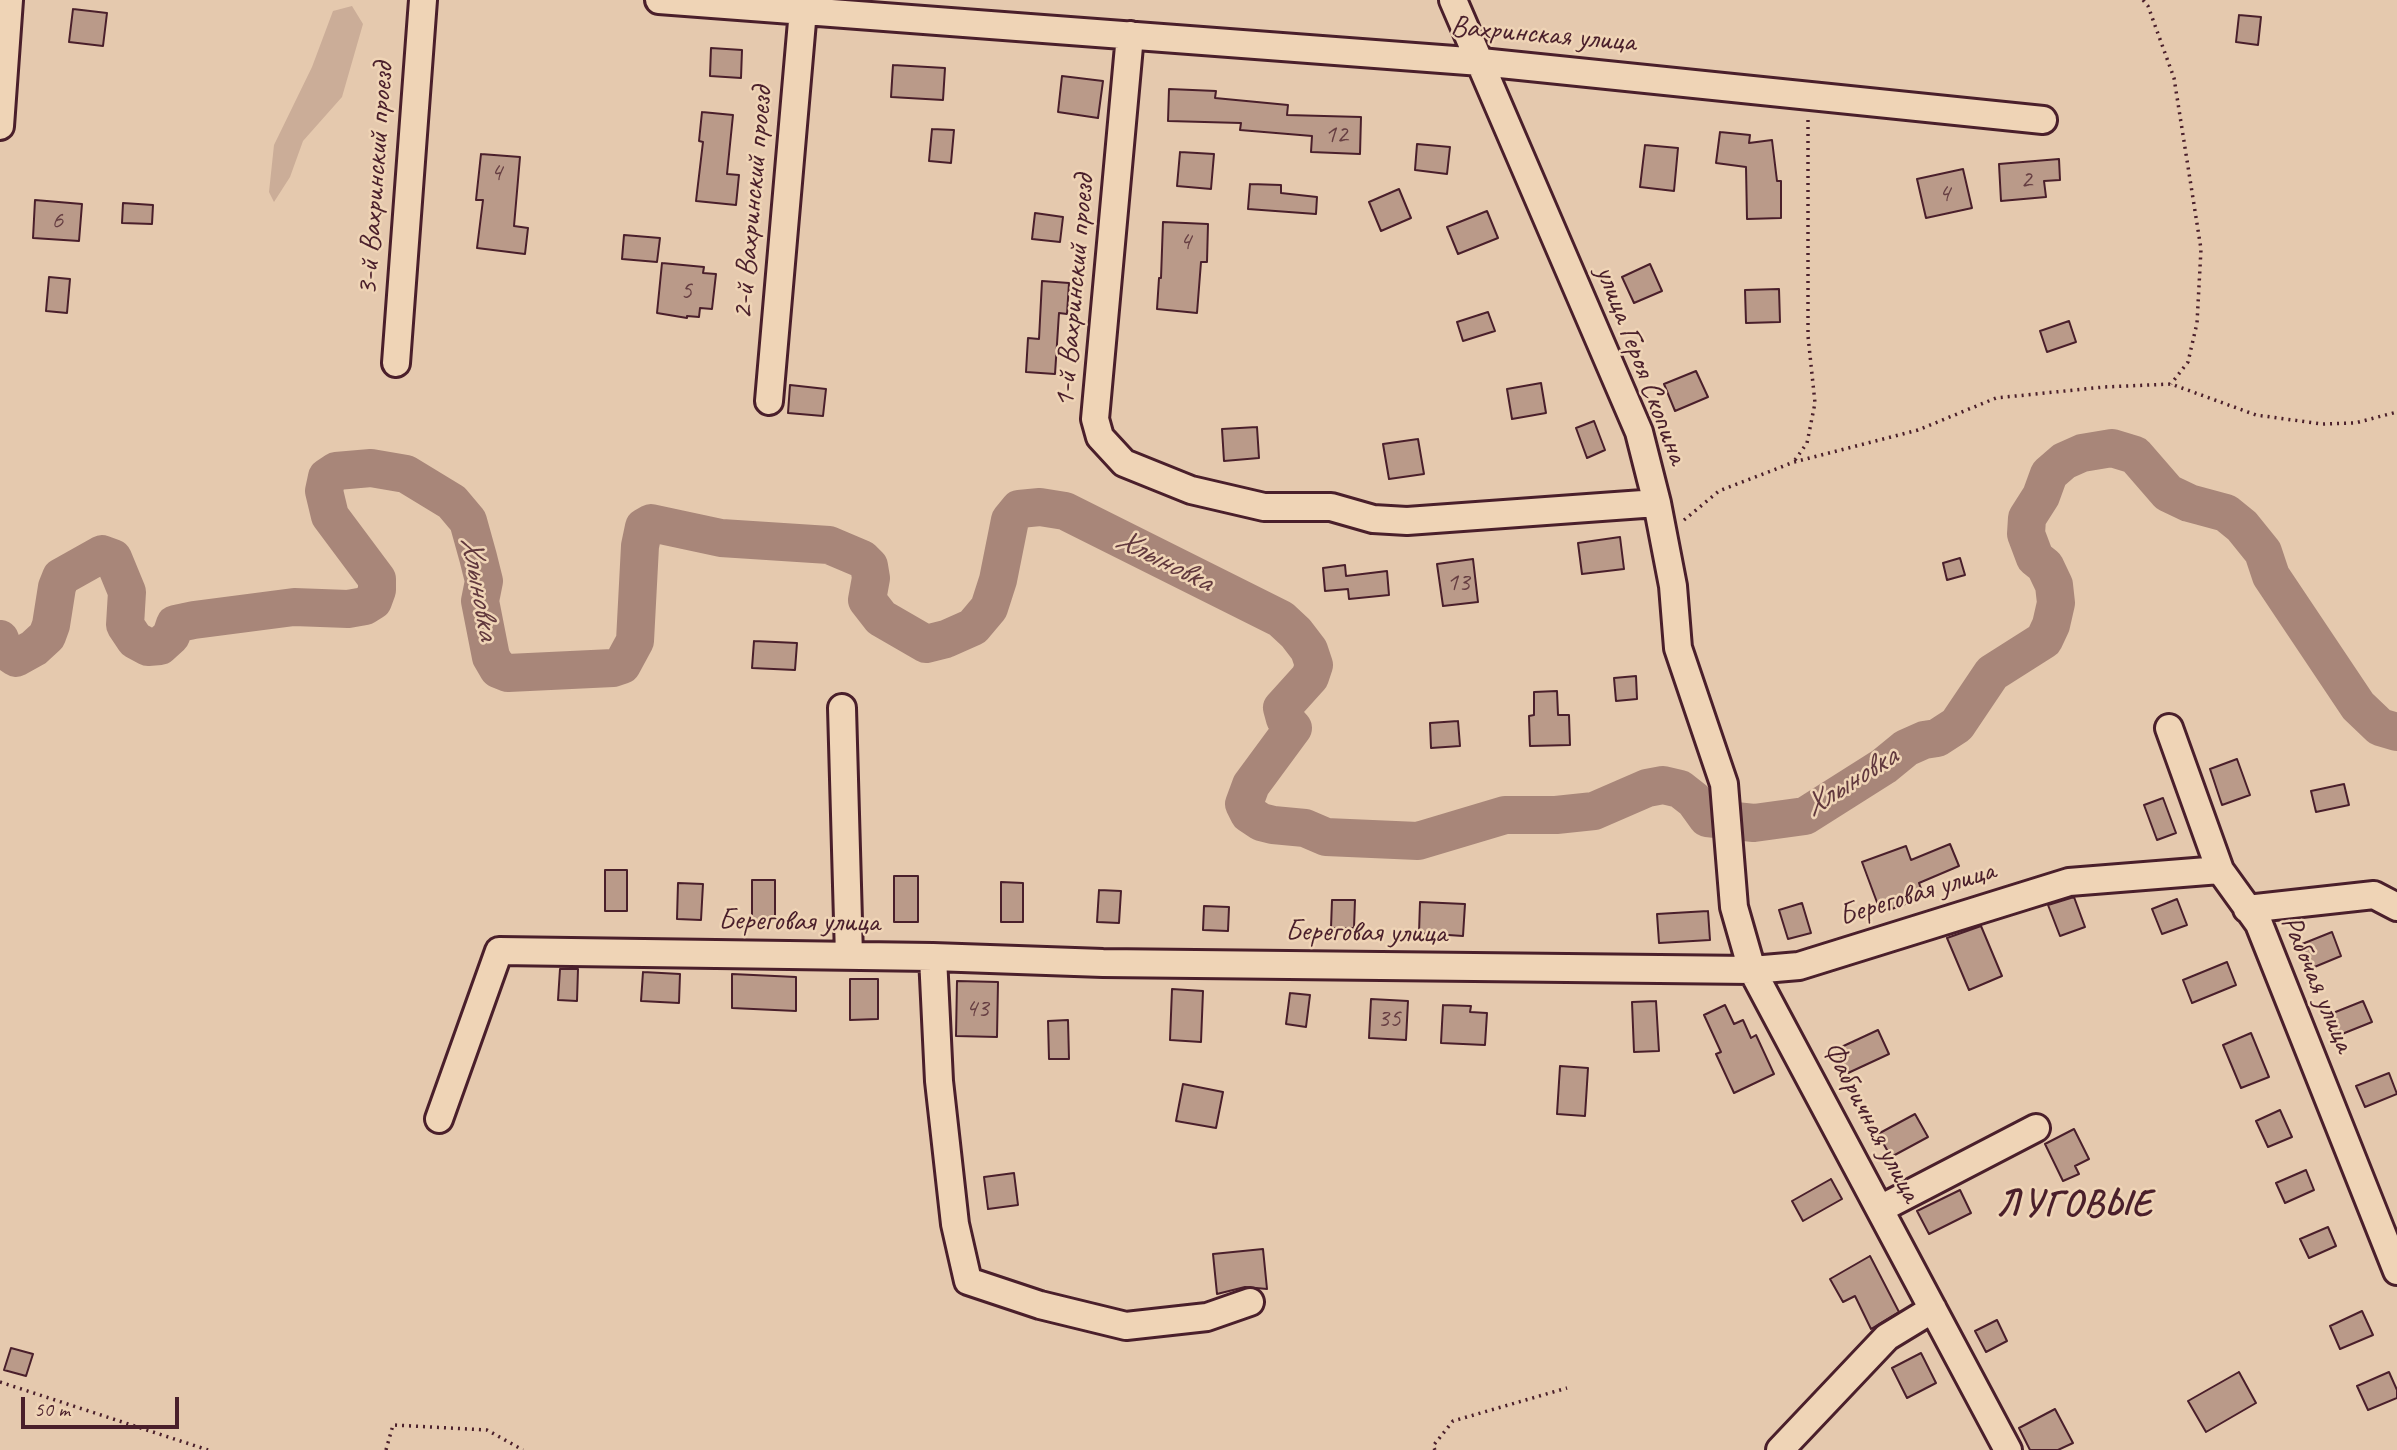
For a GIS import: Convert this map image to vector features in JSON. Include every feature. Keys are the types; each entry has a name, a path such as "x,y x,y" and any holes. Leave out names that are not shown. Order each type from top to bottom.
{"street":[{"path":"0,126 9,0"},
{"name":"3-й Вахринский проезд","path":"396,363 422,0"},
{"name":"Вахринская улица","path":"659,0 1481,62 2043,120"},
{"name":"улица Героя Скопина","path":"1453,0 1639,432 1657,503 1673,586 1678,648 1724,783 1728,819"},
{"name":"2-й Вахринский проезд","path":"769,401 803,10"},
{"name":"1-й Вахринский проезд","path":"1130,35 1096,419 1100,437 1124,463 1191,490 1264,508 1331,507 1373,519 1407,521 1657,503"},
{"path":"842,708 849,956"},
{"name":"Рабочая улица","path":"2169,728 2220,870 2259,924 2397,1271"},
{"name":"Фабричная улица","path":"1728,819 1734,907 1752,970 2008,1450"},
{"name":"Береговая улица","path":"439,1119 499,951 933,957 1103,963 1752,970 1799,966 2069,881 2220,870"},
{"path":"2248,909 2374,895 2397,907"},
{"path":"933,957 941,1094 955,1224 968,1281 1040,1305 1126,1326 1207,1317 1250,1302"},
{"path":"1880,1209 2036,1128"},
{"path":"1780,1450 1887,1337 1933,1309"}],"path":[{"path":"2143,0 2148,6 2174,78 2201,249 2197,323 2188,362 2171,384"},
{"path":"1794,462 1807,443 1815,403 1808,336 1808,94"},
{"path":"1665,544 1683,521 1719,491 1794,462 1918,430 1996,398 2104,387 2171,384 2256,415 2322,424 2355,423 2397,412"},
{"path":"0,1382 208,1450"},
{"path":"1435,1450 1433,1446 1453,1421 1567,1388"},
{"path":"386,1450 393,1425 487,1430 523,1450"}],"shaded area":[{"path":"352,6 363,24 342,97 303,141 290,177 274,202 269,192 274,145 312,67 333,11"}],"building":[{"path":"73,9 107,13 103,46 69,42"},
{"path":"2239,15 2261,17 2258,45 2236,42"},
{"path":"711,48 742,50 741,78 710,76"},
{"path":"893,65 945,68 943,100 891,97"},
{"path":"1062,76 1103,81 1098,118 1058,112"},
{"path":"1169,89 1216,91 1215,98 1288,105 1287,115 1361,117 1360,154 1311,152 1312,136 1240,130 1241,123 1168,121"},
{"path":"702,112 733,115 727,174 739,175 736,205 696,201 703,142 699,141"},
{"path":"932,129 954,130 951,163 929,161"},
{"path":"1720,132 1750,135 1749,143 1772,140 1777,181 1781,181 1781,218 1747,219 1746,167 1716,163"},
{"path":"1417,144 1450,147 1447,174 1415,170"},
{"path":"1645,145 1678,148 1674,191 1640,187"},
{"path":"1180,152 1214,154 1211,189 1177,186"},
{"path":"481,154 520,157 514,226 528,228 525,254 477,248 483,200 476,200"},
{"path":"2059,159 2060,180 2044,181 2046,197 2001,201 1999,164"},
{"path":"1963,169 1972,208 1926,218 1917,179"},
{"path":"1250,184 1281,185 1281,193 1317,197 1316,214 1248,209"},
{"path":"1399,189 1411,218 1381,231 1369,202"},
{"path":"35,200 82,204 79,241 33,238"},
{"path":"123,203 153,205 152,224 122,223"},
{"path":"1487,211 1498,238 1458,254 1447,227"},
{"path":"1035,213 1063,217 1060,242 1032,239"},
{"path":"1163,222 1208,224 1207,262 1201,262 1197,313 1157,309"},
{"path":"624,235 660,238 657,262 622,259"},
{"path":"662,263 704,267 703,273 716,274 712,309 700,308 699,317 687,318 657,313"},
{"path":"1650,264 1662,291 1634,303 1622,277"},
{"path":"49,277 70,279 67,313 46,311"},
{"path":"1042,281 1069,283 1067,314 1059,313 1055,374 1026,372 1028,338 1039,339"},
{"path":"1779,289 1780,322 1746,323 1745,290"},
{"path":"1488,312 1495,331 1463,341 1457,322"},
{"path":"2069,321 2076,342 2047,352 2040,331"},
{"path":"1696,371 1708,397 1675,411 1664,384"},
{"path":"1541,383 1546,413 1512,419 1507,389"},
{"path":"790,385 826,389 823,416 788,413"},
{"path":"1594,421 1605,450 1587,458 1576,428"},
{"path":"1257,427 1259,458 1224,461 1222,429"},
{"path":"1418,439 1424,474 1389,479 1383,444"},
{"path":"1620,537 1624,569 1582,574 1578,543"},
{"path":"1960,558 1965,575 1947,580 1943,563"},
{"path":"1473,559 1478,602 1443,606 1437,564"},
{"path":"1345,565 1346,576 1387,571 1389,595 1349,599 1348,589 1325,591 1323,568"},
{"path":"754,641 797,643 795,670 752,668"},
{"path":"1636,676 1637,699 1616,701 1614,678"},
{"path":"1557,691 1558,715 1569,715 1570,745 1530,746 1529,716 1534,715 1534,692"},
{"path":"1458,721 1460,746 1431,748 1430,723"},
{"path":"2237,759 2250,795 2222,805 2210,769"},
{"path":"2344,784 2349,805 2316,812 2311,791"},
{"path":"2163,798 2176,833 2157,840 2144,805"},
{"path":"1950,844 1959,866 1919,883 1924,897 1881,913 1862,862 1906,846 1911,860"},
{"path":"605,870 627,870 627,911 605,911"},
{"path":"894,876 918,876 918,922 894,922"},
{"path":"752,880 775,880 775,920 752,920"},
{"path":"1001,882 1023,883 1023,922 1001,922"},
{"path":"678,883 703,884 701,920 677,919"},
{"path":"1099,890 1121,891 1119,923 1097,922"},
{"path":"2074,897 2085,927 2060,936 2048,905"},
{"path":"2177,899 2187,925 2162,934 2152,909"},
{"path":"1332,900 1355,900 1354,928 1331,928"},
{"path":"1420,902 1465,904 1463,936 1419,933"},
{"path":"1802,903 1811,933 1788,939 1779,910"},
{"path":"1204,906 1229,907 1228,931 1203,930"},
{"path":"1708,911 1710,940 1659,943 1657,914"},
{"path":"1981,926 2002,976 1969,990 1947,938"},
{"path":"2332,932 2341,956 2312,968 2302,944"},
{"path":"2227,962 2236,985 2192,1003 2183,980"},
{"path":"560,969 578,969 577,1001 558,1000"},
{"path":"643,972 680,974 679,1003 641,1001"},
{"path":"732,974 796,977 796,1011 732,1008"},
{"path":"850,979 878,979 878,1019 850,1020"},
{"path":"957,981 998,982 997,1037 956,1036"},
{"path":"1172,989 1203,991 1201,1042 1170,1040"},
{"path":"1290,993 1310,995 1306,1027 1286,1024"},
{"path":"1371,999 1408,1001 1406,1040 1369,1038"},
{"path":"1656,1001 1659,1051 1634,1052 1632,1002"},
{"path":"2363,1001 2372,1022 2337,1036 2328,1015"},
{"path":"1443,1005 1471,1006 1470,1012 1487,1013 1485,1045 1441,1043"},
{"path":"1725,1005 1734,1024 1743,1020 1751,1038 1756,1035 1774,1074 1734,1093 1716,1054 1721,1052 1704,1015"},
{"path":"1068,1020 1069,1059 1049,1059 1048,1021"},
{"path":"1878,1030 1889,1054 1848,1073 1837,1049"},
{"path":"2251,1033 2269,1077 2241,1088 2223,1045"},
{"path":"1560,1066 1588,1068 1585,1116 1557,1114"},
{"path":"2389,1073 2397,1094 2365,1107 2356,1086"},
{"path":"1183,1084 1223,1092 1216,1128 1176,1121"},
{"path":"2280,1110 2292,1137 2268,1147 2256,1121"},
{"path":"1915,1114 1928,1137 1891,1157 1878,1134"},
{"path":"2074,1129 2089,1159 2075,1166 2079,1174 2063,1181 2045,1144"},
{"path":"2306,1170 2314,1190 2285,1203 2276,1183"},
{"path":"1014,1173 1018,1205 988,1209 984,1177"},
{"path":"1831,1179 1842,1199 1803,1221 1792,1201"},
{"path":"1960,1190 1971,1213 1929,1234 1917,1211"},
{"path":"2328,1227 2336,1246 2309,1258 2300,1239"},
{"path":"1263,1249 1267,1289 1245,1287 1217,1294 1213,1254"},
{"path":"1870,1256 1899,1312 1871,1329 1855,1296 1843,1302 1830,1279"},
{"path":"2362,1311 2373,1335 2340,1349 2330,1326"},
{"path":"1997,1320 2007,1341 1986,1352 1975,1331"},
{"path":"11,1348 33,1354 26,1376 4,1370"},
{"path":"1921,1353 1936,1383 1907,1398 1892,1368"},
{"path":"2239,1372 2256,1403 2206,1432 2188,1401"},
{"path":"2389,1372 2397,1390 2397,1398 2368,1410 2357,1386"},
{"path":"2055,1409 2073,1443 2058,1450 2030,1450 2019,1428"}],"waterway":[{"name":"Хлыновка","path":"0,639 3,649 16,658 34,648 47,636 61,577 102,554 113,558 127,592 125,625 135,640 148,647 160,646 171,636 175,624 194,620 294,607 348,609 365,606 373,601 377,579 330,516 324,491 327,477 336,471 371,468 406,474 452,502 468,521 478,557 484,581 480,601 491,657 498,669 508,673 613,668 622,665 635,641 640,546 644,527 651,523 721,538 829,545 862,559 869,566 871,578 867,600 881,618 926,644 946,639 973,627 989,608 998,580 1010,520 1019,509 1040,507 1065,511 1281,619 1309,650 1314,665 1310,677 1282,708 1285,719 1293,728 1251,785 1244,804 1249,814 1261,822 1305,828 1326,837 1418,841 1505,815 1556,815 1594,811 1647,788 1663,785 1680,789 1694,800 1707,818 1754,823 1805,816 1884,766 1906,748 1937,738 1957,725 1992,673 2044,640 2056,603 2054,585 2045,566 2035,558 2026,534 2027,518 2041,496 2049,474 2064,461 2082,453 2112,448 2135,455 2168,493 2189,503 2226,513 2242,526 2263,552 2271,576 2358,706 2380,727 2397,732"}],"district":[{"name":"ЛУГОВЫЕ","path":"2075,1205"}]}
